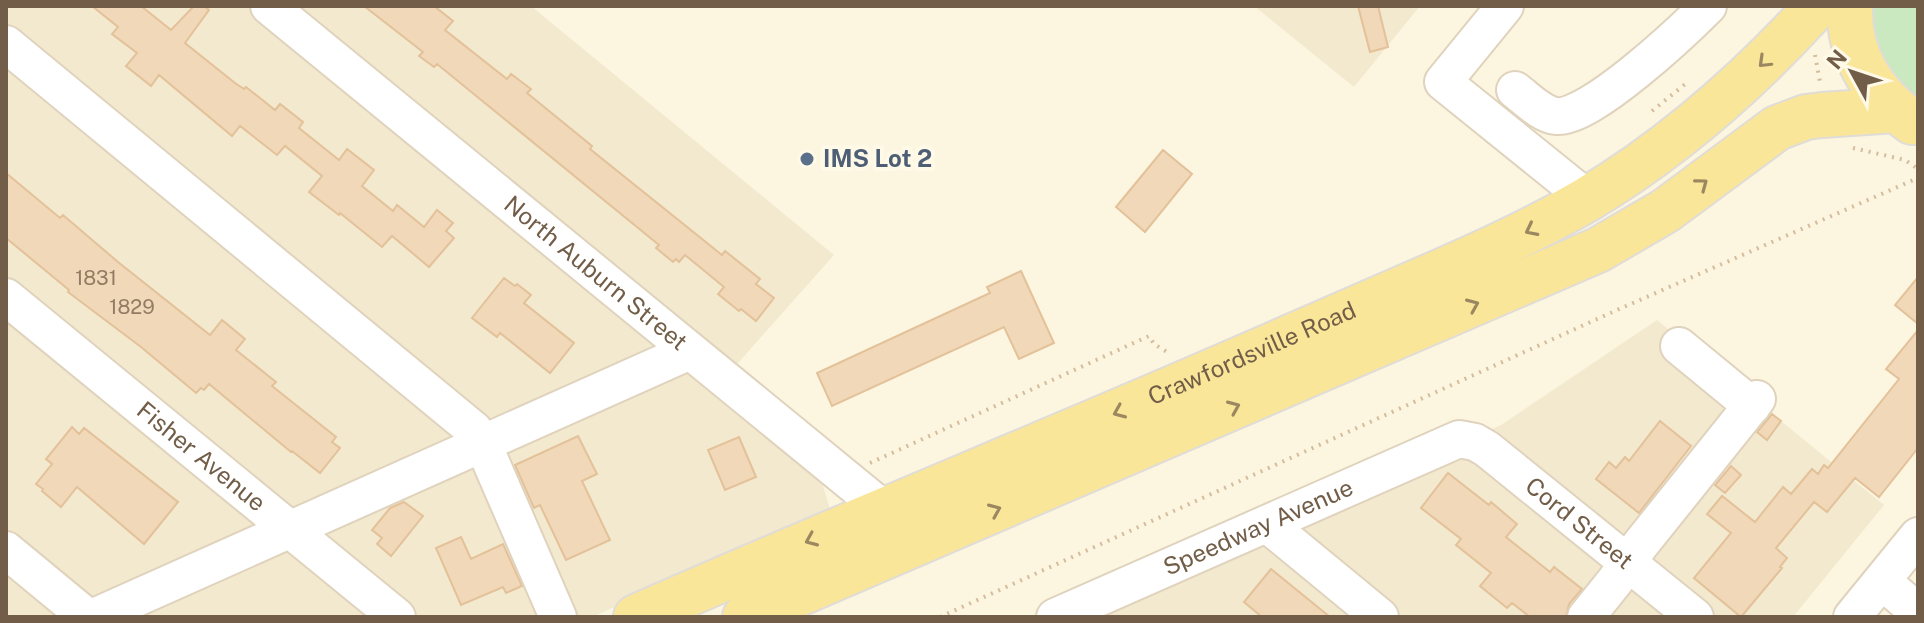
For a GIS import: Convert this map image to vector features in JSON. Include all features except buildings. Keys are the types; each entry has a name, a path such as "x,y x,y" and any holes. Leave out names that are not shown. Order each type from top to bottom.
{"main road":[{"name":"Crawfordsville Road","path":"636,617 1145,401 1513,239 1588,199 1638,166 1715,107 1786,41 1817,6"},
{"path":"1850,6 1854,49 1861,65 1879,94 1911,121"},
{"name":"Crawfordsville Road","path":"745,617 1598,250 1665,211 1764,137 1791,122 1822,115 1911,121"}],"street":[{"name":"North Auburn Street","path":"269,6 923,540"},
{"path":"1505,6 1443,82 1588,199"},
{"path":"1515,90 1541,110 1553,116 1566,116 1599,100 1681,33 1708,6"},
{"path":"6,44 474,430 483,444 558,617"},
{"name":"Fisher Avenue","path":"6,297 397,617"},
{"path":"1586,617 1754,403 1679,346"},
{"path":"94,617 690,351"},
{"name":"Cord Street","path":"1459,439 1475,442 1487,449 1695,617"},
{"name":"Speedway Avenue","path":"1055,617 1459,439"},
{"path":"1267,524 1380,617"},
{"path":"1852,617 1918,536"},
{"path":"6,550 87,617"},
{"path":"1882,581 1918,612"}],"path":[{"path":"1812,48 1818,62 1821,85"},
{"path":"1646,116 1693,77"},
{"path":"1849,147 1905,160 1918,169"},
{"path":"940,617 1617,310 1918,178"},
{"path":"845,478 867,464 1149,336 1161,350 1168,353 1179,348"}],"shaded area":[{"path":"6,6 531,6 834,255 714,390 820,476 831,512 592,617 6,617"},
{"path":"1254,6 1420,6 1354,87"},
{"path":"1657,320 1884,505 1793,617 1085,617 1501,425"}],"green space":[{"path":"1850,6 1918,6 1918,124"}],"place":[{"name":"IMS Lot 2","path":"807,159"}]}
